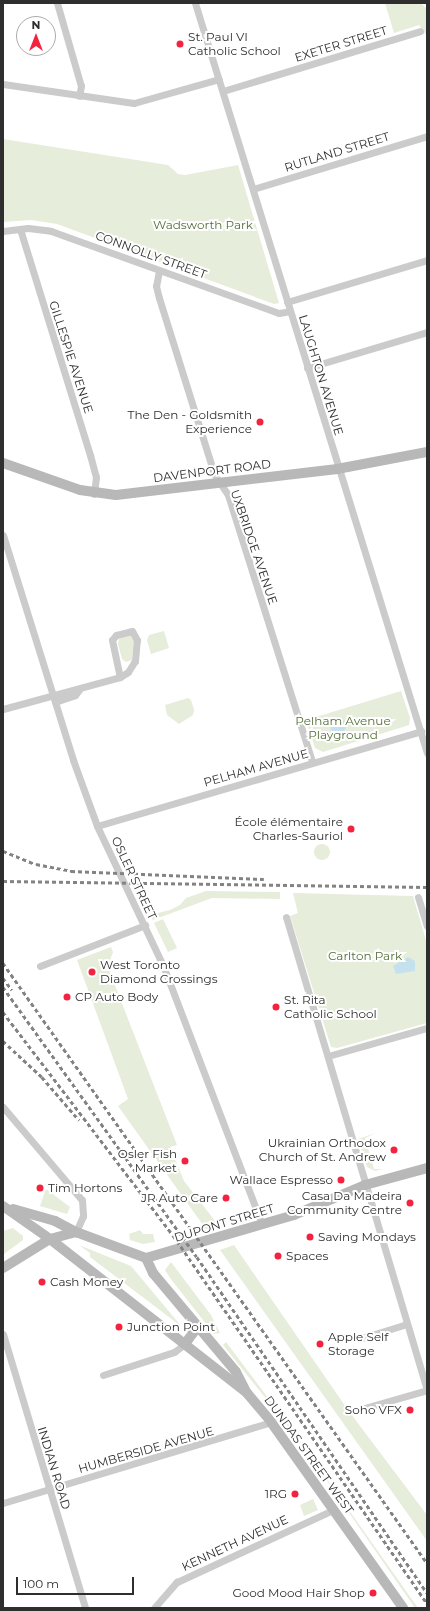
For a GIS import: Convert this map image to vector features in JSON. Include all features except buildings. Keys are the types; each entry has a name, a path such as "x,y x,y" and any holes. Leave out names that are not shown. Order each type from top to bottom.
{"main road":[{"name":"DAVENPORT ROAD","path":"3,464 94,494 127,494 337,469 427,452"},
{"name":"DUPONT STREET","path":"146,1258 294,1215 366,1185 427,1168"},
{"path":"4,1206 55,1221 76,1232 146,1258 153,1273 236,1372 247,1393"},
{"name":"DUNDAS STREET WEST","path":"4,1206 50,1239 247,1393 271,1422 403,1608"},
{"path":"3,1268 50,1239 76,1232"},
{"path":"185,1344 193,1334 192,1321"}],"street":[{"path":"57,3 81,86 80,96"},
{"name":"LAUGHTON AVENUE","path":"195,3 337,469 427,753"},
{"name":"EXETER STREET","path":"223,91 420,31"},
{"path":"3,84 134,103 219,79"},
{"name":"RUTLAND STREET","path":"252,189 427,136"},
{"name":"CONNOLLY STREET","path":"3,231 20,229 51,230 159,271 279,313 290,311"},
{"name":"GILLESPIE AVENUE","path":"20,229 90,455 96,477 94,494"},
{"path":"287,302 427,260"},
{"name":"UXBRIDGE AVENUE","path":"159,271 156,286 159,298 214,474 228,495 312,762"},
{"path":"307,368 427,332"},
{"name":"OSLER STREET","path":"3,535 52,694 97,826 164,968 262,1225"},
{"path":"3,709 52,694 79,690 120,677 134,664 137,640 132,631 116,635 112,640 120,677"},
{"path":"55,702 75,695 79,690"},
{"name":"PELHAM AVENUE","path":"97,826 420,731"},
{"path":"418,897 427,926"},
{"path":"286,917 427,1390 354,1411"},
{"path":"40,966 145,925"},
{"path":"328,1056 427,1028"},
{"path":"3,1107 82,1200 83,1216 76,1232"},
{"path":"362,1338 407,1324"},
{"name":"INDIAN ROAD","path":"3,1334 85,1608"},
{"path":"103,1375 174,1352 185,1344"},
{"name":"HUMBERSIDE AVENUE","path":"3,1503 271,1422"},
{"name":"KENNETH AVENUE","path":"154,1608 177,1582 333,1510"}],"green space":[{"path":"385,3 421,3 427,9 427,36 419,25 394,33"},
{"name":"Wadsworth Park","path":"3,139 168,165 178,174 185,175 238,165 279,303 274,304 57,224 31,220 3,222"},
{"path":"164,631 169,648 151,654 147,640 149,635"},
{"path":"131,634 134,639 132,660 126,662 122,659 118,644 119,638"},
{"name":"Pelham Avenue Playground","path":"401,691 410,718 409,725 323,752 315,748 306,720"},
{"path":"188,698 191,700 194,710 193,715 179,724 167,715 165,705"},
{"path":"322,844 329,849 330,852 325,859 322,860 315,855 314,852 319,845"},
{"path":"206,891 280,892 280,899 212,898 153,920 150,915 170,910 180,905 186,898"},
{"name":"Carlton Park","path":"293,893 413,896 427,944 427,1023 337,1048 331,1047 290,916 298,913"},
{"path":"163,919 177,948 168,952 154,923"},
{"path":"111,947 113,952 106,971 109,970 177,1145 170,1147 184,1181 219,1226 206,1229 118,1106 128,1099 77,960"},
{"path":"376,1133 365,1138 374,1169 383,1169 375,1171 367,1167 358,1139"},
{"path":"46,1189 70,1207 67,1214 40,1206"},
{"path":"13,1228 23,1236 23,1240 4,1254 3,1231"},
{"path":"140,1230 143,1234 153,1234 155,1242 143,1244 130,1240 129,1234"},
{"path":"79,1245 131,1266 182,1327 90,1257 90,1253"},
{"path":"234,1245 348,1410 427,1515 427,1541 220,1250"},
{"path":"171,1262 211,1315 220,1333 214,1334 170,1278 165,1270"},
{"path":"226,1342 293,1431 418,1608 415,1608 296,1436 223,1345"},
{"path":"313,1499 318,1510 304,1516 300,1505"}],"water":[{"path":"338,718 344,720 346,726 344,732 338,734 332,732 330,726 332,720"},
{"path":"408,957 415,961 415,971 396,974 393,966"}],"railway":[{"path":"3,851 36,864 71,871 264,879"},
{"path":"3,881 427,887"},
{"path":"3,963 427,1563"},
{"path":"3,978 12,990"},
{"path":"3,987 197,1257 427,1593"},
{"path":"3,1012 173,1235 427,1603"},
{"path":"3,1041 42,1077 79,1120"}],"place":[{"name":"St. Paul VI Catholic School","path":"180,44"},
{"name":"The Den - Goldsmith Experience","path":"260,422"},
{"name":"École élémentaire Charles-Sauriol","path":"351,829"},
{"name":"West Toronto Diamond Crossings","path":"92,972"},
{"name":"CP Auto Body","path":"67,997"},
{"name":"St. Rita Catholic School","path":"276,1007"},
{"name":"Ukrainian Orthodox Church of St. Andrew","path":"394,1150"},
{"name":"Osler Fish Market","path":"185,1161"},
{"name":"Wallace Espresso","path":"341,1180"},
{"name":"Tim Hortons","path":"40,1188"},
{"name":"JR Auto Care","path":"226,1198"},
{"name":"Casa Da Madeira Community Centre","path":"410,1203"},
{"name":"Saving Mondays","path":"310,1237"},
{"name":"Spaces","path":"278,1256"},
{"name":"Cash Money","path":"42,1282"},
{"name":"Junction Point","path":"119,1327"},
{"name":"Apple Self Storage","path":"320,1344"},
{"name":"Soho VFX","path":"410,1410"},
{"name":"1RG","path":"295,1494"},
{"name":"Good Mood Hair Shop","path":"373,1593"}]}
